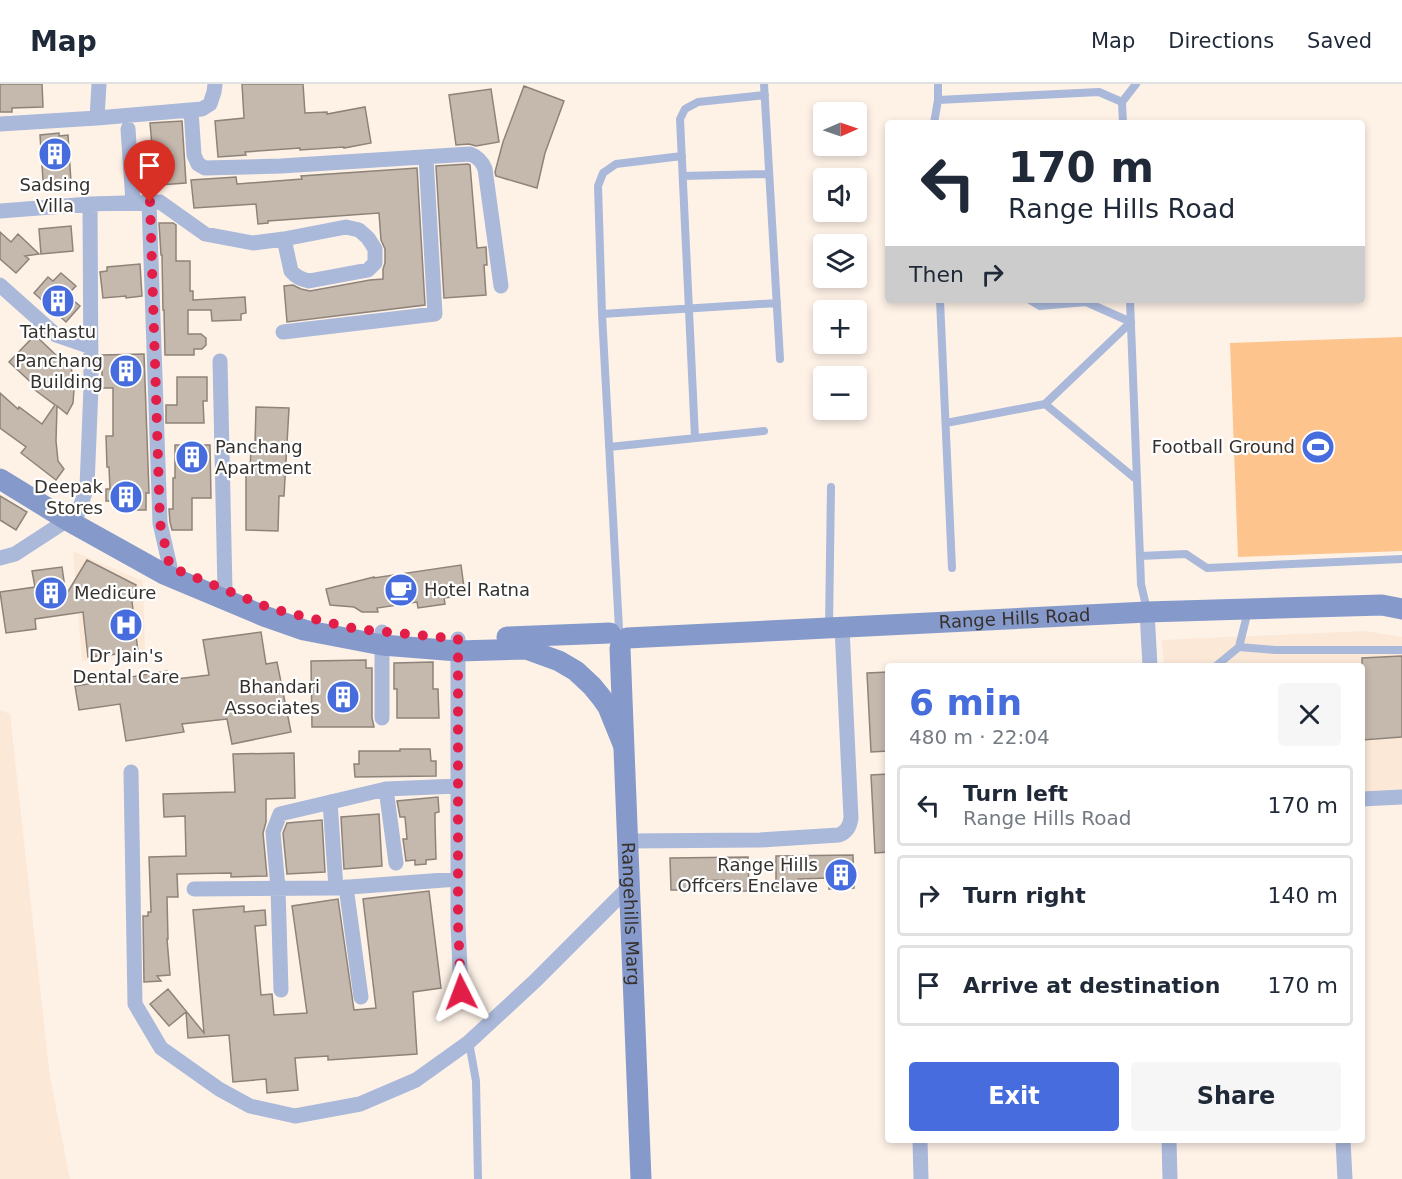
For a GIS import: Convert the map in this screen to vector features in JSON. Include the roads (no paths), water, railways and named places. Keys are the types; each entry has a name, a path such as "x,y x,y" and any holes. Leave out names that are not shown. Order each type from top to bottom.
{"main road":[{"path":"0,465 72,516 164,574 264,616 304,630 458,645 495,638 617,639"},
{"path":"0,479 170,567 267,607 356,629 382,639"},
{"name":"Range Hills Road","path":"458,645 526,649 617,639 1147,612 1382,605 1402,609"},
{"name":"Rangehills Marg","path":"617,639 641,1179"},
{"path":"526,649 559,661 576,671 592,686 608,707 623,744"}],"street":[{"path":"97,118 99,84"},
{"path":"0,124 202,109 210,104 215,84"},
{"path":"190,110 194,155 198,164 205,168 281,166 470,154 476,156 485,169 501,286"},
{"path":"128,129 133,202"},
{"path":"283,332 435,314 426,157"},
{"path":"150,202 160,523 170,567"},
{"path":"0,211 90,204 160,202 205,234 253,243 346,227 359,230 368,238 375,249 375,263 368,270 309,281 303,280 291,271 284,239"},
{"path":"0,558 15,554 72,516 87,487 91,387 90,204"},
{"path":"0,285 56,335 91,347"},
{"path":"220,361 225,590"},
{"path":"1147,612 1150,663"},
{"path":"627,841 760,840 844,833 851,818 836,628"},
{"path":"382,639 382,718"},
{"path":"458,645 458,924 461,992"},
{"path":"131,772 135,1004 161,1048 219,1089 250,1106 296,1116 360,1104 416,1080 469,1042 535,981 629,886"},
{"path":"281,990 278,888 273,832 280,814 386,789 458,786"},
{"path":"386,789 396,863"},
{"path":"1365,799 1402,798"},
{"path":"330,802 341,888 361,998"},
{"path":"194,889 341,888 458,879"},
{"path":"920,1143 921,1179"},
{"path":"1169,1143 1170,1179"},
{"path":"1343,1143 1345,1179"}],"lane":[{"path":"764,84 780,359"},
{"path":"935,120 938,84"},
{"path":"1123,120 1122,102 1136,84"},
{"path":"938,100 1099,92 1122,102"},
{"path":"695,438 680,119 682,113 698,102 765,95"},
{"path":"617,639 598,186 603,173 616,165 682,156"},
{"path":"682,176 770,174"},
{"path":"603,314 777,303"},
{"path":"940,303 952,568"},
{"path":"1035,303 1040,306 1068,303"},
{"path":"1090,303 1131,322"},
{"path":"1130,303 1141,585 1147,612"},
{"path":"946,423 1045,404 1131,322"},
{"path":"1045,404 1137,480"},
{"path":"609,447 764,431"},
{"path":"831,487 836,628"},
{"path":"1140,556 1186,554 1207,568 1402,559"},
{"path":"1220,663 1239,647 1248,609"},
{"path":"1239,647 1275,650 1402,650"},
{"path":"469,1042 476,1082 478,1179"}],"place":[{"name":"Sadsing Villa","path":"55,154"},
{"name":"Tathastu","path":"58,301"},
{"name":"Panchang Building","path":"126,371"},
{"name":"Football Ground","path":"1318,447"},
{"name":"Panchang Apartment","path":"192,457"},
{"name":"Deepak Stores","path":"126,497"},
{"name":"Hotel Ratna","path":"401,590"},
{"name":"Medicure","path":"51,593"},
{"name":"Dr Jain's Dental Care","path":"126,625"},
{"name":"Bhandari Associates","path":"343,697"},
{"name":"Range Hills Offcers Enclave","path":"841,875"}]}
